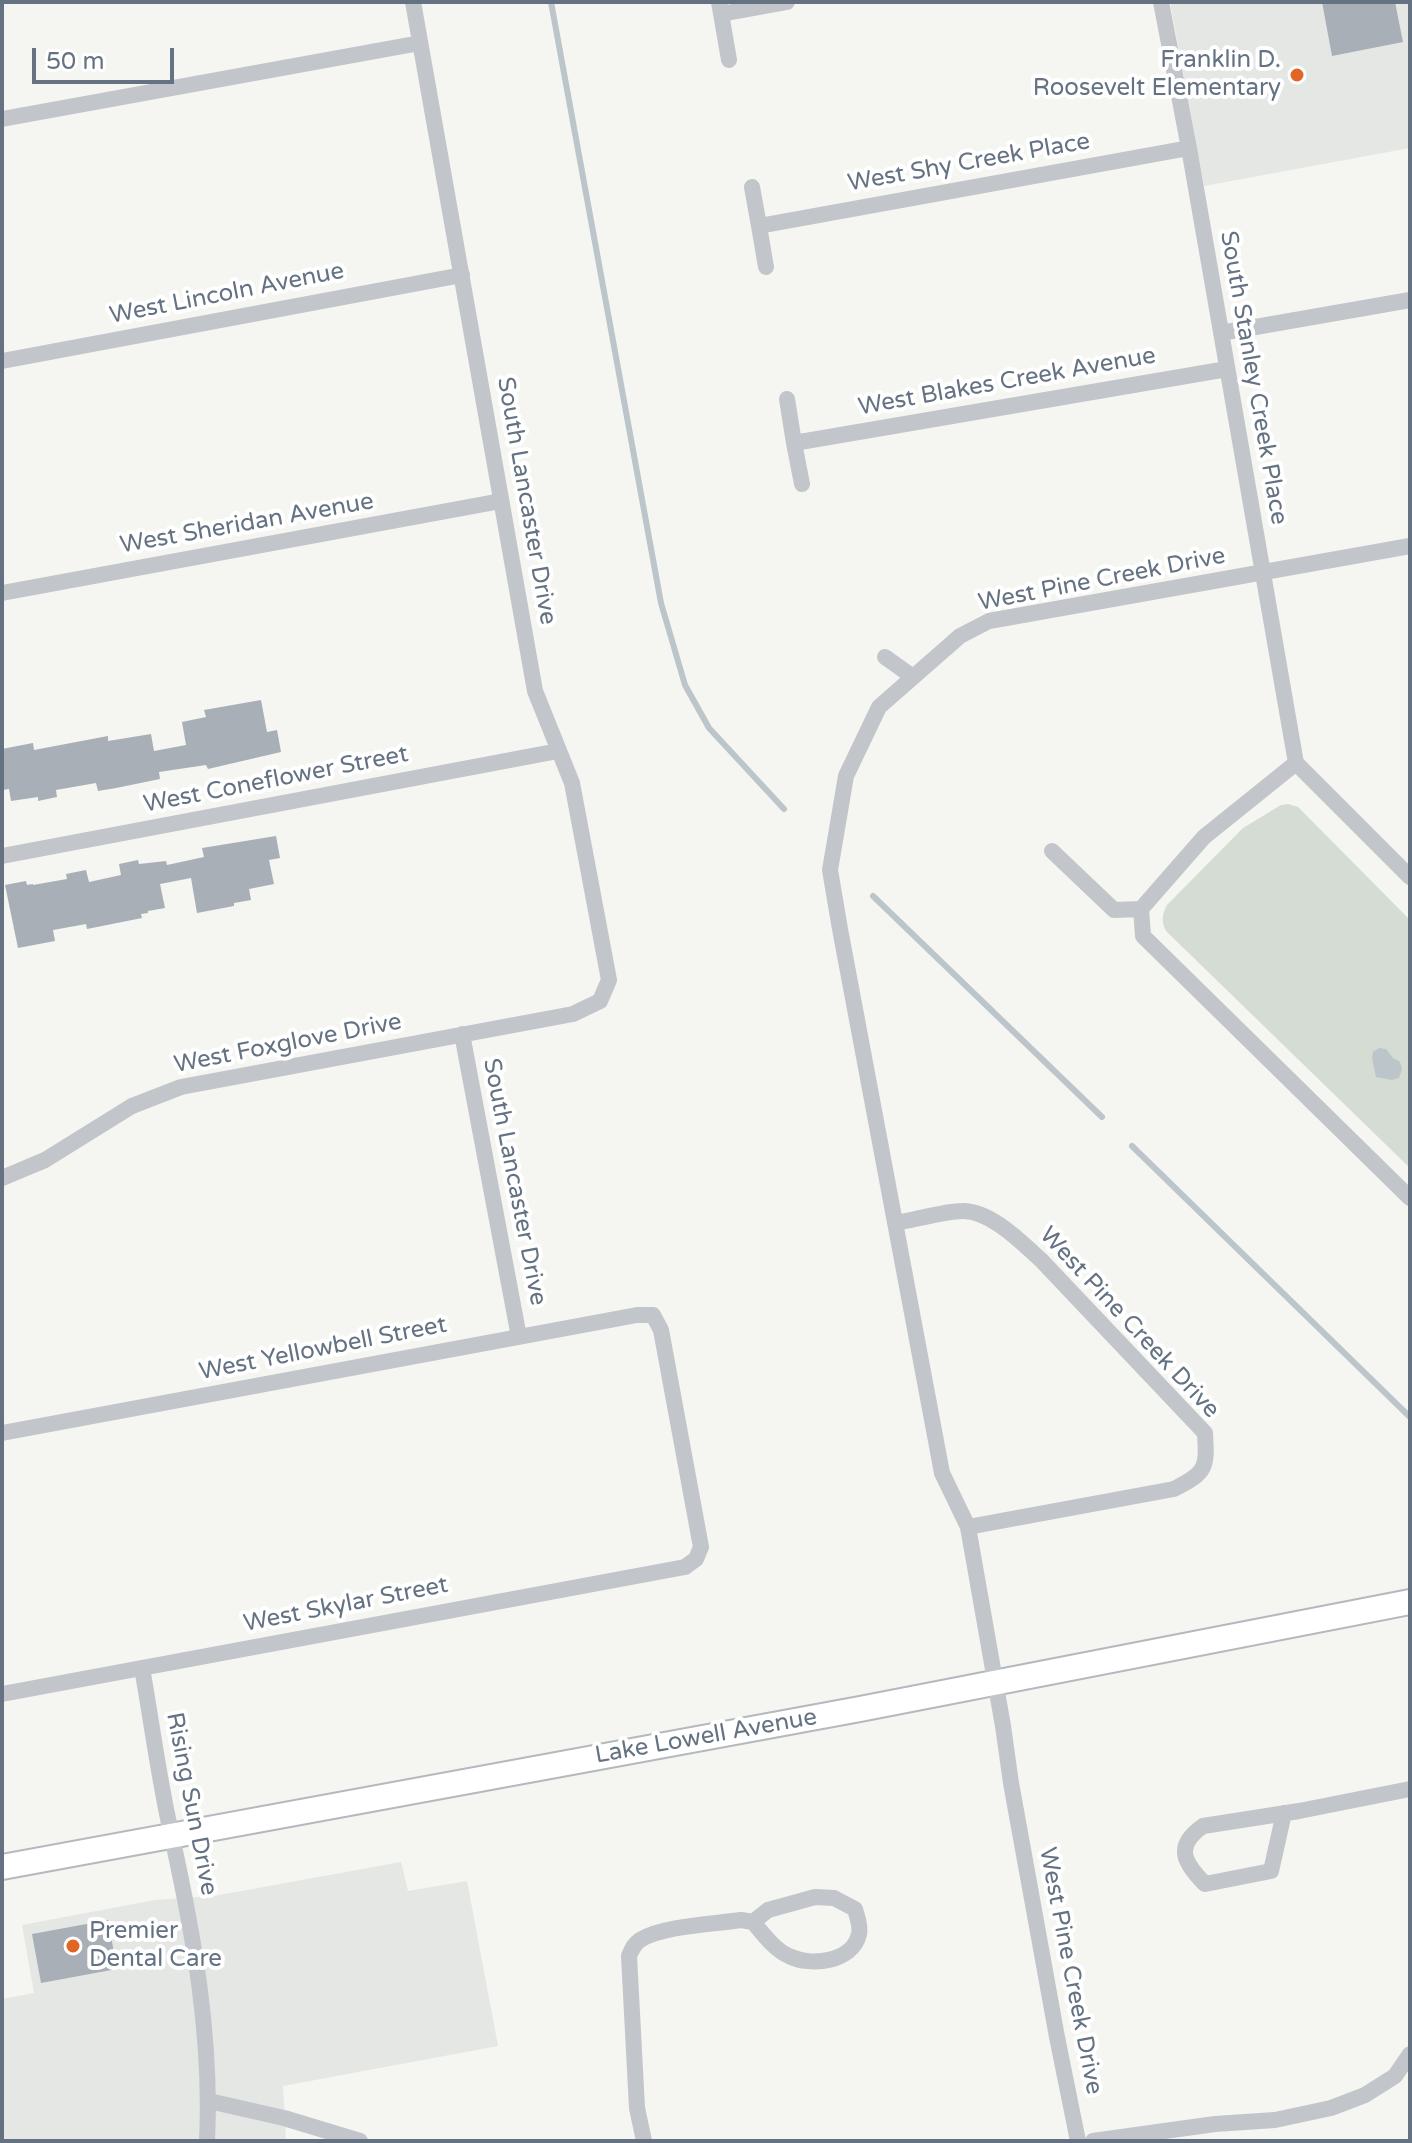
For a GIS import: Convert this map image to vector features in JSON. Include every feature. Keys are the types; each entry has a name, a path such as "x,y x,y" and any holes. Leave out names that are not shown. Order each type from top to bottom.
{"main road":[{"name":"Lake Lowell Avenue","path":"2,1867 996,1683 1410,1602"}],"street":[{"name":"South Lancaster Drive","path":"413,2 535,691 572,783 609,980 600,1001"},
{"path":"729,60 720,8 787,2"},
{"name":"South Stanley Creek Place","path":"1161,2 1296,763"},
{"path":"2,119 420,43"},
{"name":"West Shy Creek Place","path":"759,226 1189,148"},
{"path":"752,187 766,267"},
{"name":"West Lincoln Avenue","path":"2,361 462,275"},
{"path":"1221,333 1410,300"},
{"name":"West Blakes Creek Avenue","path":"794,443 1227,369"},
{"path":"787,399 802,484"},
{"name":"West Sheridan Avenue","path":"2,593 501,501"},
{"name":"West Pine Creek Drive","path":"1078,2141 1022,1846 968,1527 942,1473 830,870 846,776 879,707 960,636 989,621 1410,546"},
{"path":"885,657 913,677"},
{"name":"West Coneflower Street","path":"2,856 558,751"},
{"path":"1410,877 1296,763 1204,837 1141,909 1143,936 1410,1198"},
{"path":"1052,851 1114,910 1141,909"},
{"name":"West Foxglove Drive","path":"2,1178 45,1160 132,1106 181,1087 573,1014 600,1001"},
{"name":"South Lancaster Drive","path":"462,1034 519,1337"},
{"name":"West Pine Creek Drive","path":"895,1223 964,1210 989,1219 1041,1260 1205,1433 1207,1461 1192,1480 1174,1489 968,1527"},
{"name":"West Yellowbell Street","path":"2,1433 637,1315 653,1315 661,1330 701,1547 696,1559"},
{"name":"West Skylar Street","path":"2,1694 685,1567 696,1559"},
{"name":"Rising Sun Drive","path":"142,1668 203,2010 209,2101 207,2141"},
{"path":"1284,1813 1271,1871 1205,1884 1190,1869 1185,1850 1191,1835 1203,1826 1410,1789"},
{"path":"644,2141 637,2108 629,1956 633,1947 659,1932 741,1920 753,1922 786,1955 800,1961 830,1960 849,1952 860,1930 855,1909 834,1898 824,1897 768,1910 753,1922"},
{"path":"1093,2141 1215,2124 1275,2120 1331,2108 1365,2095 1395,2076 1410,2054"},
{"path":"209,2101 284,2118 360,2141"}],"shaded area":[{"name":"Franklin D. Roosevelt Elementary","path":"1170,2 1410,2 1410,148 1204,186"},
{"path":"1281,805 1298,807 1410,920 1410,1168 1164,927 1167,905 1243,828"},
{"path":"1379,1048 1386,1049 1400,1062 1402,1069 1399,1078 1376,1077 1372,1058 1373,1052"},
{"path":"401,1862 408,1891 467,1881 498,2046 283,2086 286,2141 2,2141 2,1999 34,1993 22,1925 155,1900 214,1896"}],"building":[{"path":"1322,2 1395,2 1403,42 1332,56"},
{"path":"261,700 267,732 277,730 281,752 208,769 206,765 159,772 160,779 116,788 98,791 96,783 56,790 57,797 38,801 38,797 11,801 9,789 2,790 2,749 33,743 34,750 108,736 108,741 151,734 154,751 186,745 182,722 206,717 204,710"},
{"path":"276,836 280,858 269,860 274,884 249,889 251,900 197,913 191,878 160,884 165,908 141,914 142,918 87,929 86,924 53,930 55,941 18,948 5,885 26,881 27,885 33,885 67,879 66,874 86,870 89,882 121,875 119,864 138,860 139,864 166,861 167,865 204,857 202,848"},
{"name":"Premier Dental Care","path":"108,1920 117,1969 41,1983 32,1934"}],"waterway":[{"path":"551,2 661,603 685,685 709,728 784,809"},
{"path":"873,896 1102,1117"},
{"path":"1132,1146 1410,1417"}],"place":[{"name":"Franklin D. Roosevelt Elementary","path":"1297,75"},
{"name":"Premier Dental Care","path":"73,1946"}]}
